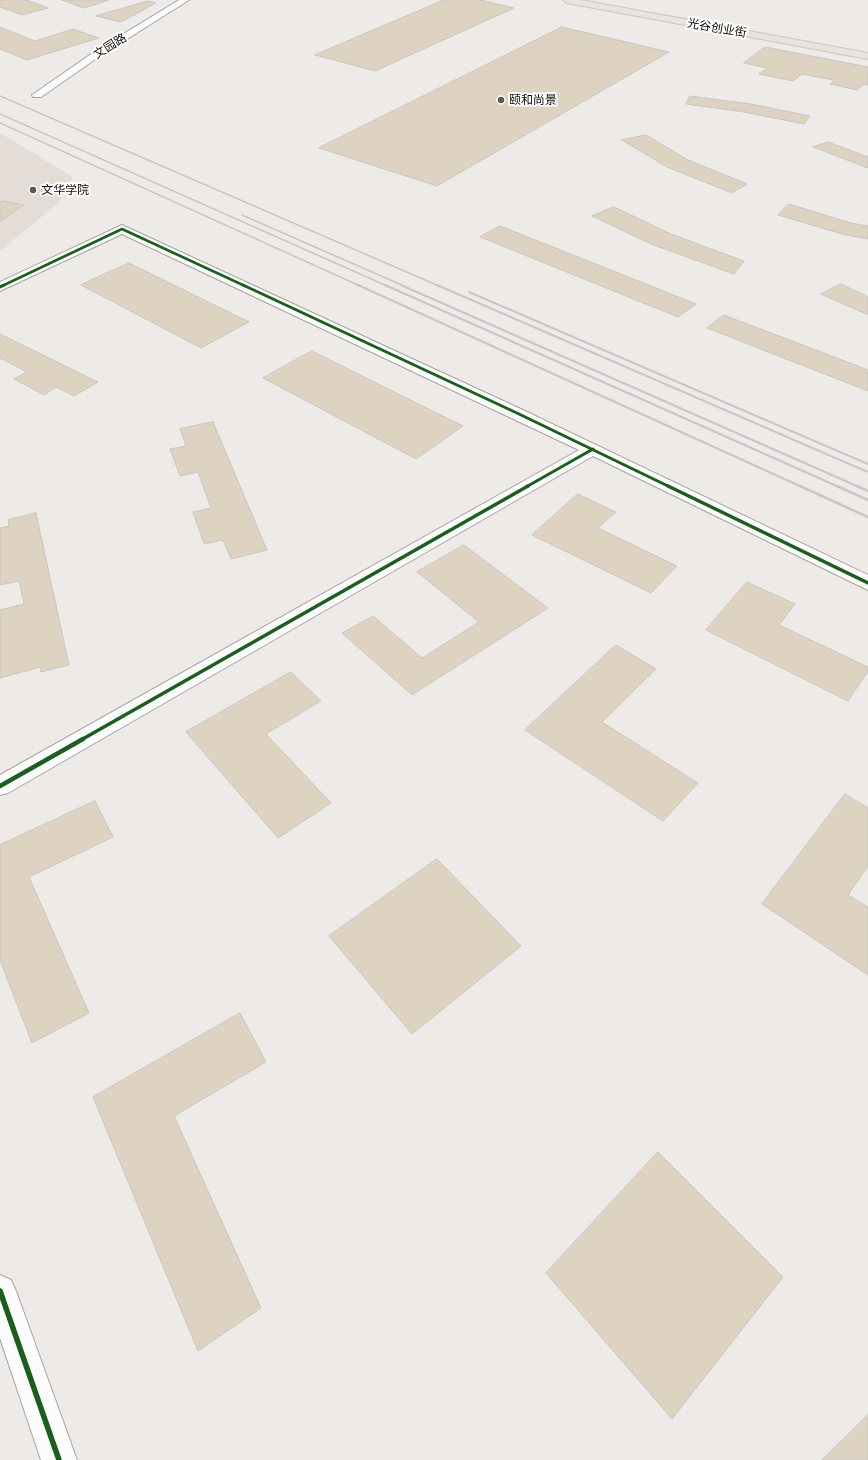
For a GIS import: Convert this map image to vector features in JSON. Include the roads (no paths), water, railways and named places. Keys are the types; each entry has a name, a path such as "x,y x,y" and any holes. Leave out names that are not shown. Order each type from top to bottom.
{"main road":[{"name":"光谷创业街","path":"566,0 868,56"},
{"name":"光谷创业街","path":"600,0 868,48"}],"street":[{"name":"文园路","path":"37,95 98,54 185,0"},
{"path":"0,288 122,229 593,449 868,583"},
{"path":"0,786 593,449"},
{"path":"0,1291 59,1460"}],"railway":[{"path":"0,96 439,286"},
{"path":"0,114 387,286"},
{"path":"0,123 360,286"},
{"path":"242,215 404,286"},
{"path":"358,285 802,487"},
{"path":"385,285 839,487"},
{"path":"401,285 859,487"},
{"path":"437,285 868,472"},
{"path":"469,292 868,464"},
{"path":"800,486 868,517"},
{"path":"837,486 868,500"},
{"path":"857,486 868,491"}],"place":[{"name":"颐和尚景","path":"501,100"},
{"name":"文华学院","path":"33,190"}]}
